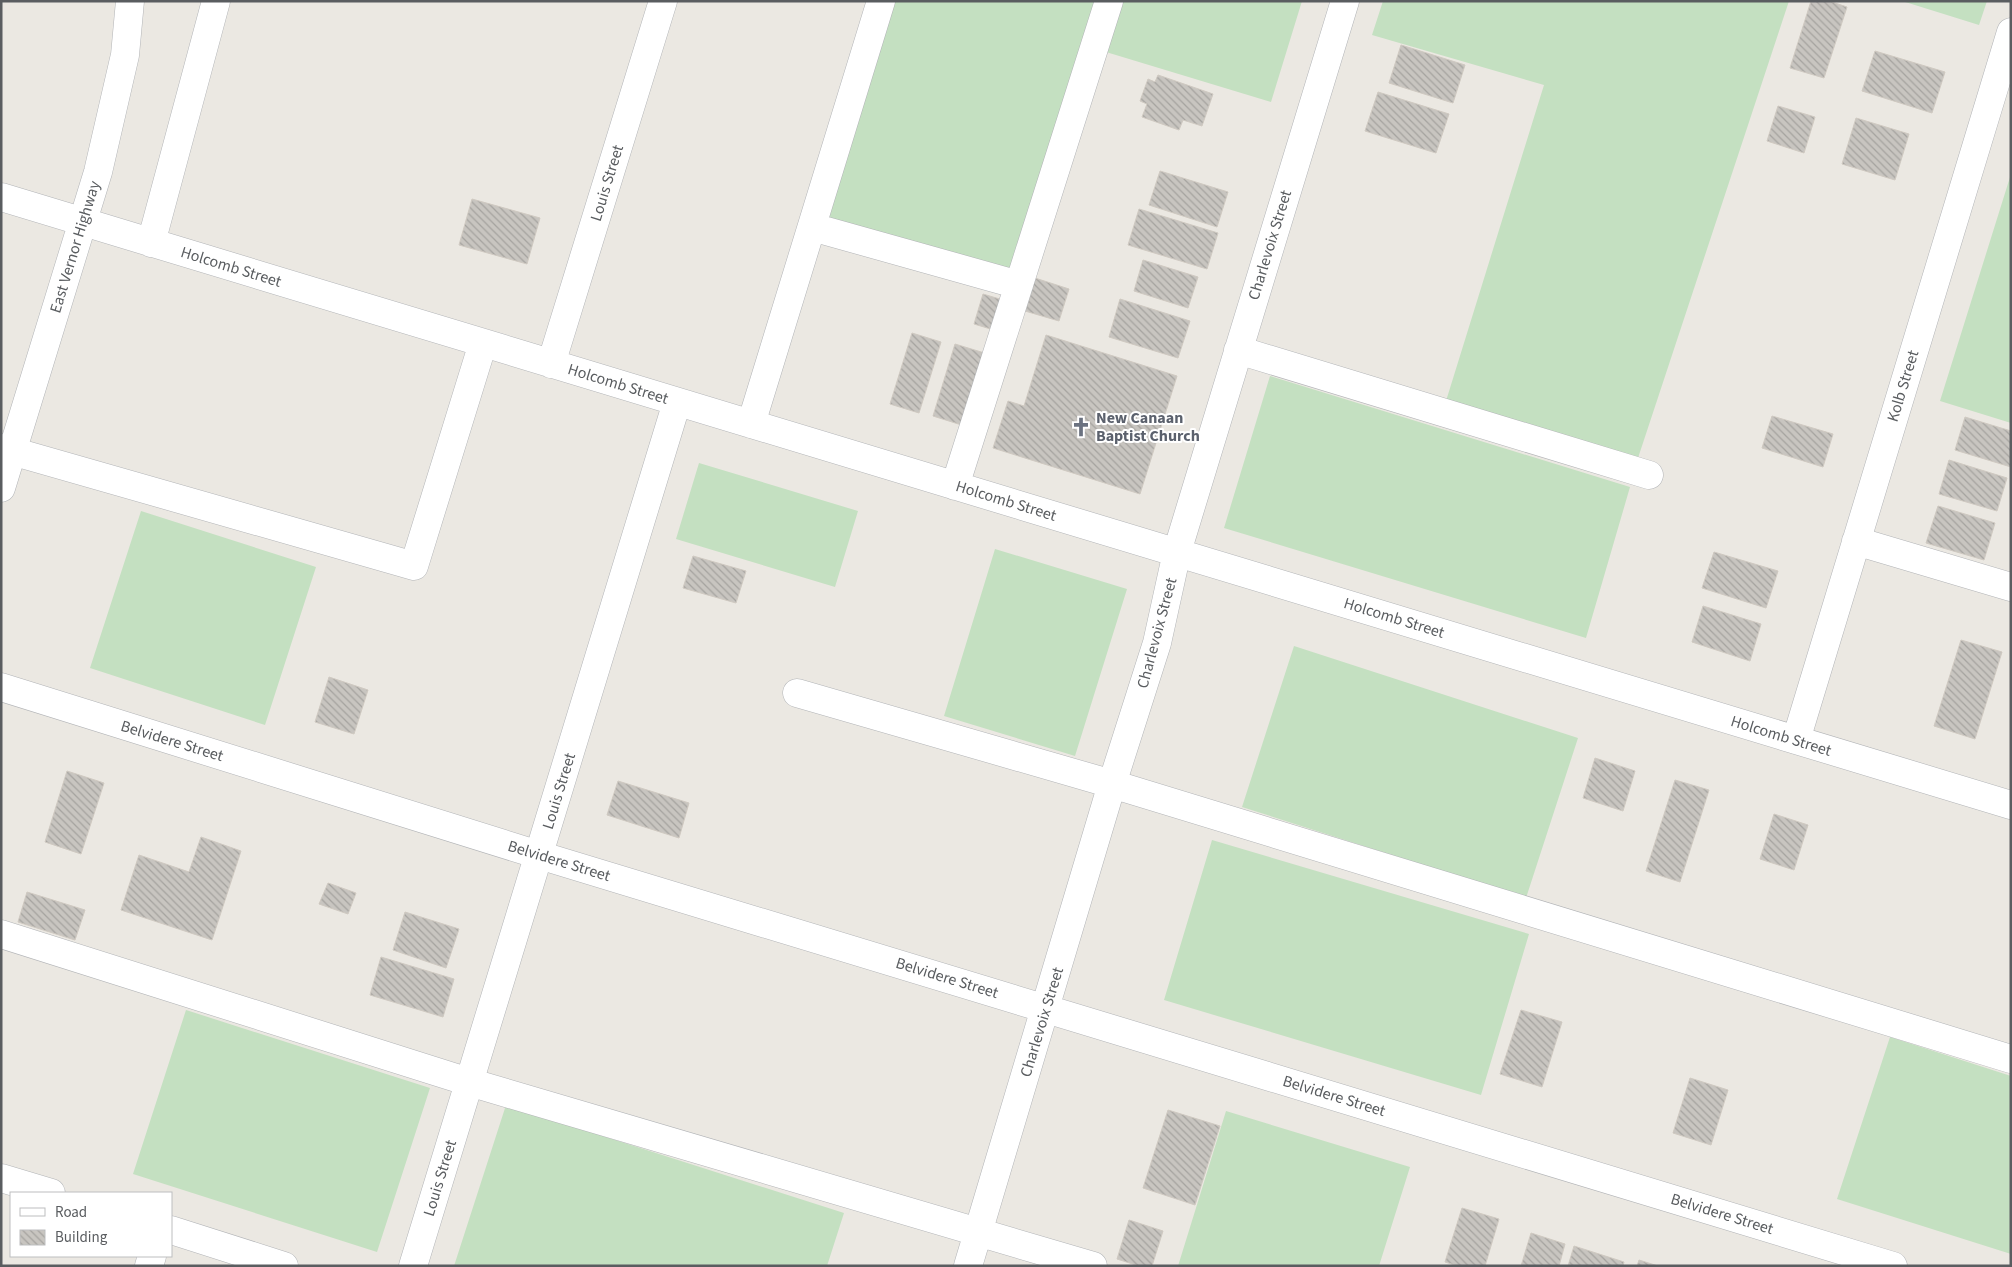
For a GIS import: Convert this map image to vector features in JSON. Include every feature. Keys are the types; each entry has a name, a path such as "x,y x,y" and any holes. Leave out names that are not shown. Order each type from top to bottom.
{"street":[{"name":"East Vernor Highway","path":"1,488 7,449 98,172 125,55 130,1"},
{"path":"151,243 216,1"},
{"name":"Louis Street","path":"551,364 663,1"},
{"path":"751,424 881,1"},
{"path":"955,486 1109,1"},
{"name":"Charlevoix Street","path":"968,1266 1112,784 1157,643 1177,552 1344,1"},
{"name":"Kolb Street","path":"1796,740 2011,32"},
{"name":"Holcomb Street","path":"1,197 2011,805"},
{"path":"812,227 1019,286"},
{"path":"7,449 414,566 483,343"},
{"path":"1238,350 1649,475"},
{"name":"Louis Street","path":"413,1266 677,402"},
{"path":"1856,541 2011,588"},
{"name":"Belvidere Street","path":"1,687 539,856 1893,1266"},
{"path":"797,693 1112,784 2011,1059"},
{"path":"1,934 469,1082 1093,1266"},
{"path":"1,1178 49,1192"},
{"path":"172,1230 284,1266"}],"green space":[{"path":"892,1 1098,1 1012,278 824,220"},
{"path":"1122,1 1302,1 1271,102 1106,52"},
{"path":"1383,1 1789,1 1638,458 1446,401 1544,85 1372,35"},
{"path":"1902,1 1987,1 1979,25"},
{"path":"2011,174 2011,423 1940,401"},
{"path":"1270,376 1630,487 1586,638 1224,528"},
{"path":"699,463 858,511 835,587 676,539"},
{"path":"141,511 316,567 265,725 90,668"},
{"path":"995,549 1127,589 1075,756 944,716"},
{"path":"1294,646 1578,738 1526,898 1242,807"},
{"path":"1212,840 1529,934 1481,1095 1164,1000"},
{"path":"186,1010 430,1088 377,1252 133,1174"},
{"path":"1890,1037 2011,1076 2011,1254 1837,1199"},
{"path":"506,1105 844,1213 827,1266 454,1266"},
{"path":"1226,1111 1410,1167 1379,1266 1178,1266"}],"building":[{"path":"1811,1 1829,1 1847,7 1824,78 1790,68"},
{"path":"1401,45 1465,65 1453,103 1389,83"},
{"path":"1875,51 1945,72 1932,113 1862,91"},
{"path":"1158,75 1213,94 1202,126 1183,120 1179,130 1142,117 1147,104 1140,101 1148,79 1155,82"},
{"path":"1378,92 1449,114 1436,153 1365,131"},
{"path":"1778,106 1815,117 1804,153 1767,141"},
{"path":"1856,118 1909,134 1895,180 1842,164"},
{"path":"1160,171 1228,192 1217,227 1149,205"},
{"path":"472,199 540,218 527,264 459,245"},
{"path":"1139,209 1218,233 1207,269 1128,245"},
{"path":"1143,260 1198,277 1188,308 1134,291"},
{"path":"1035,278 1069,289 1059,321 1025,311"},
{"path":"983,294 1003,300 994,330 974,324"},
{"path":"1120,299 1190,321 1178,358 1109,337"},
{"path":"912,333 941,342 919,413 890,404"},
{"name":"New Canaan Baptist Church","path":"1046,335 1177,376 1140,494 993,448 1008,401 1024,406"},
{"path":"955,344 991,355 968,427 933,416"},
{"path":"1772,416 1833,434 1823,467 1762,448"},
{"path":"1965,417 2011,431 2011,467 1955,450"},
{"path":"1949,460 2007,478 1997,511 1939,494"},
{"path":"1938,506 1995,523 1984,560 1926,543"},
{"path":"1714,552 1778,571 1766,608 1702,588"},
{"path":"693,556 746,571 736,603 683,588"},
{"path":"1703,606 1761,624 1750,661 1692,642"},
{"path":"1961,640 2002,652 1975,739 1934,726"},
{"path":"329,677 368,690 354,734 315,722"},
{"path":"1595,758 1635,771 1623,811 1583,798"},
{"path":"67,771 104,783 81,854 45,842"},
{"path":"1675,780 1709,790 1680,882 1646,871"},
{"path":"618,781 689,803 679,838 607,815"},
{"path":"1774,814 1808,825 1794,870 1760,859"},
{"path":"201,837 241,851 212,940 121,910 139,855 189,872"},
{"path":"328,883 356,893 348,914 319,904"},
{"path":"27,892 85,910 75,940 18,922"},
{"path":"405,912 459,929 446,968 393,950"},
{"path":"381,957 454,979 443,1017 370,995"},
{"path":"1521,1010 1562,1022 1542,1087 1500,1074"},
{"path":"1690,1078 1728,1090 1711,1145 1673,1133"},
{"path":"1168,1110 1220,1126 1195,1205 1143,1188"},
{"path":"1462,1208 1499,1219 1485,1266 1458,1266 1445,1262"},
{"path":"1129,1220 1163,1231 1152,1266 1139,1266 1117,1259"},
{"path":"1531,1233 1565,1244 1559,1266 1521,1266"},
{"path":"1574,1246 1624,1262 1623,1266 1568,1266"},
{"path":"1639,1260 1658,1266 1637,1266"}],"place":[{"name":"New Canaan Baptist Church","path":"1081,427"}]}
